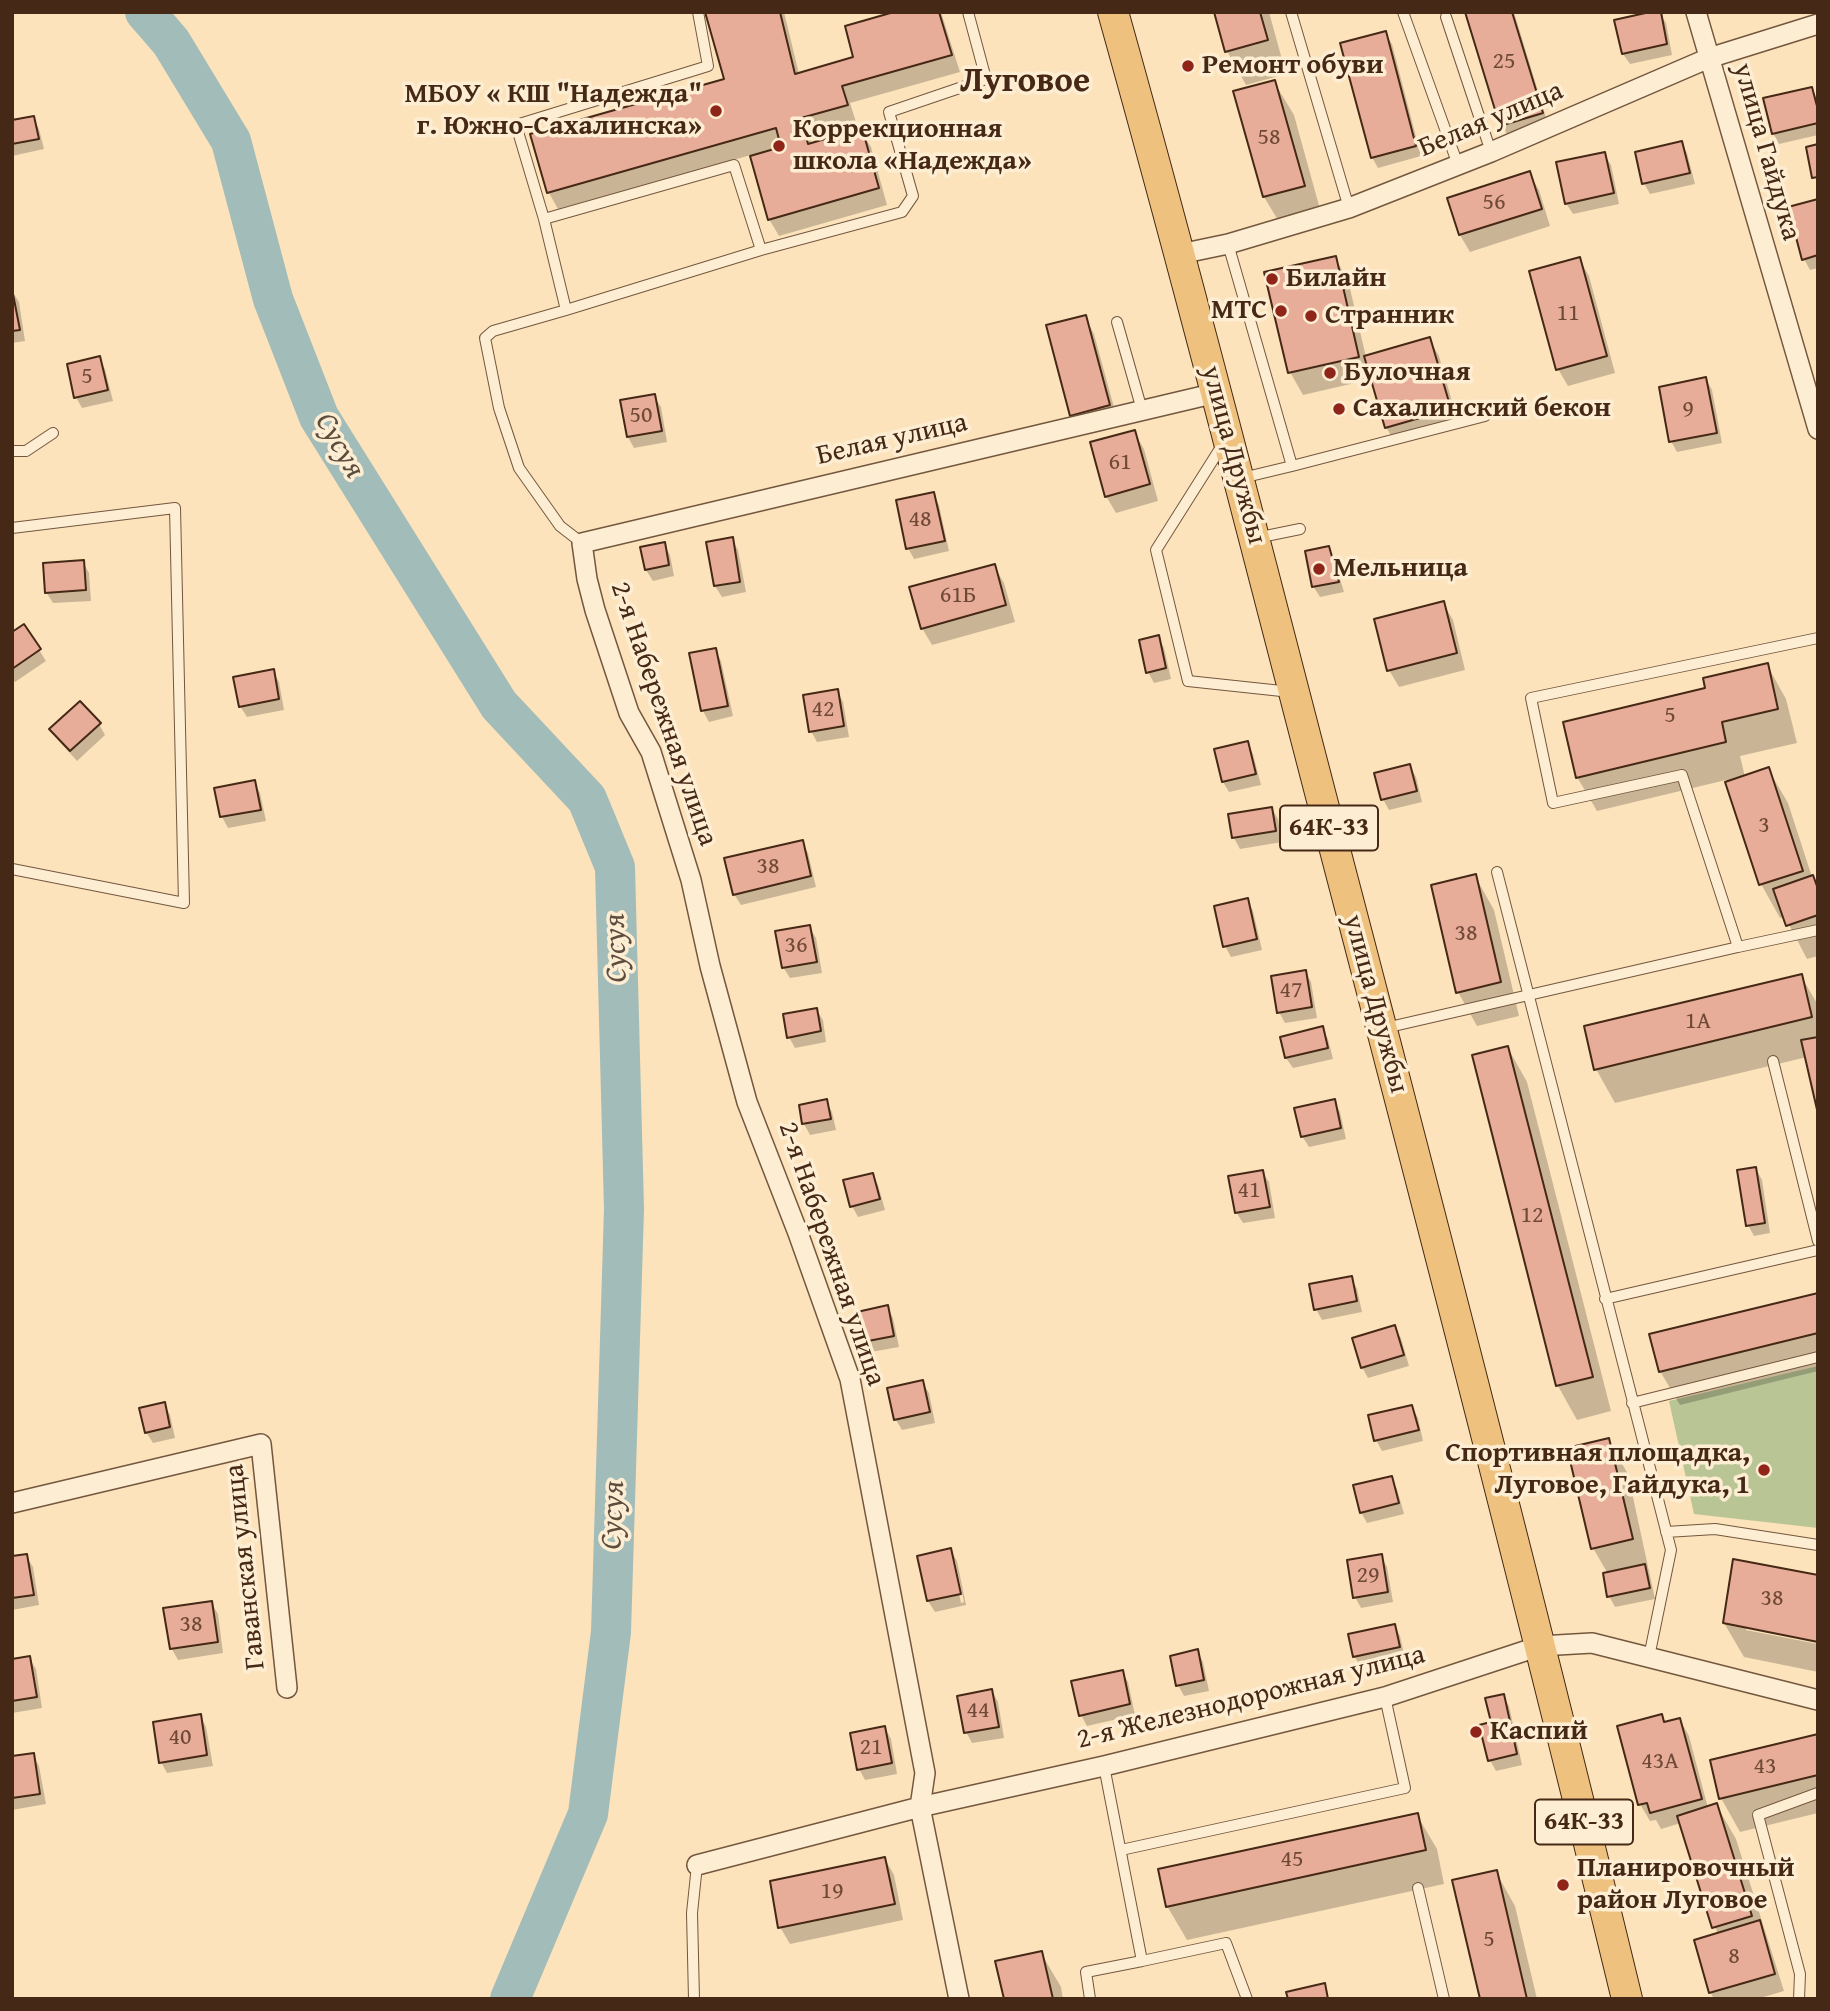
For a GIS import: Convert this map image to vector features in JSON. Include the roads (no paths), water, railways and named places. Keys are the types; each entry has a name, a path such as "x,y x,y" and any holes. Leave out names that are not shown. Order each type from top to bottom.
{"main road":[{"name":"улица Дружбы","path":"1113,12 1255,538 1540,1646 1627,1999"}],"street":[{"name":"улица Гайдука","path":"1696,12 1818,429"},
{"name":"Белая улица","path":"1180,254 1228,244 1349,208 1491,152 1709,58 1818,24"},
{"name":"Белая улица","path":"582,543 1216,393"},
{"name":"2-я Набережная улица","path":"582,543 594,610 629,713 651,752 691,880 710,965 747,1102 798,1233 850,1379 925,1773 920,1807 959,1999"},
{"name":"Гаванская улица","path":"12,1503 261,1444 287,1688"},
{"name":"2-я Железнодорожная улица","path":"697,1865 920,1807 1104,1766 1385,1697 1540,1646 1592,1643 1818,1700"}],"lane":[{"path":"566,310 544,219 516,125 708,66 698,12"},
{"path":"582,543 560,526 519,468 499,408 485,338 493,331 761,250 902,212 914,196 890,112 986,79 968,12"},
{"path":"1291,12 1349,208"},
{"path":"1403,12 1458,165"},
{"path":"1446,17 1491,152"},
{"path":"544,219 734,165 761,250"},
{"path":"1228,244 1292,466"},
{"path":"1117,322 1142,410"},
{"path":"1238,479 1485,416"},
{"path":"12,451 26,451 53,433"},
{"path":"1227,438 1156,550 1188,681 1294,692"},
{"path":"12,528 175,509 184,903 12,869"},
{"path":"1255,538 1300,529"},
{"path":"1738,947 1682,775 1553,803 1531,698 1818,638"},
{"path":"1497,872 1671,1550 1649,1657"},
{"path":"1382,1029 1818,930"},
{"path":"1773,1061 1818,1241"},
{"path":"1605,1300 1818,1250"},
{"path":"1632,1403 1818,1357"},
{"path":"1667,1532 1715,1529 1818,1545"},
{"path":"1121,1850 1405,1788 1385,1697"},
{"path":"1104,1766 1142,1961"},
{"path":"1799,1999 1800,1974 1758,1815 1818,1793"},
{"path":"694,1999 692,1913 697,1865"},
{"path":"1418,1888 1444,1999"},
{"path":"1090,1999 1086,1972 1226,1943 1247,1999"}],"waterway":[{"name":"Сусуя","path":"145,12 171,42 231,141 273,299 319,417 499,705 587,799 615,867 624,1209 611,1632 588,1814 510,1999"}],"place":[{"name":"Ремонт обуви","path":"1188,66"},
{"name":"МБОУ « КШ \"Надежда\" г. Южно-Сахалинска»","path":"716,111"},
{"name":"Коррекционная школа «Надежда»","path":"779,146"},
{"name":"Билайн","path":"1272,279"},
{"name":"МТС","path":"1281,311"},
{"name":"Странник","path":"1311,316"},
{"name":"Булочная","path":"1330,373"},
{"name":"Сахалинский бекон","path":"1339,409"},
{"name":"Мельница","path":"1319,569"},
{"name":"Спортивная площадка, Луговое, Гайдука, 1","path":"1764,1470"},
{"name":"Каспий","path":"1476,1732"},
{"name":"Планировочный район Луговое","path":"1563,1885"}],"district":[{"name":"Луговое","path":"1025,82"}]}
